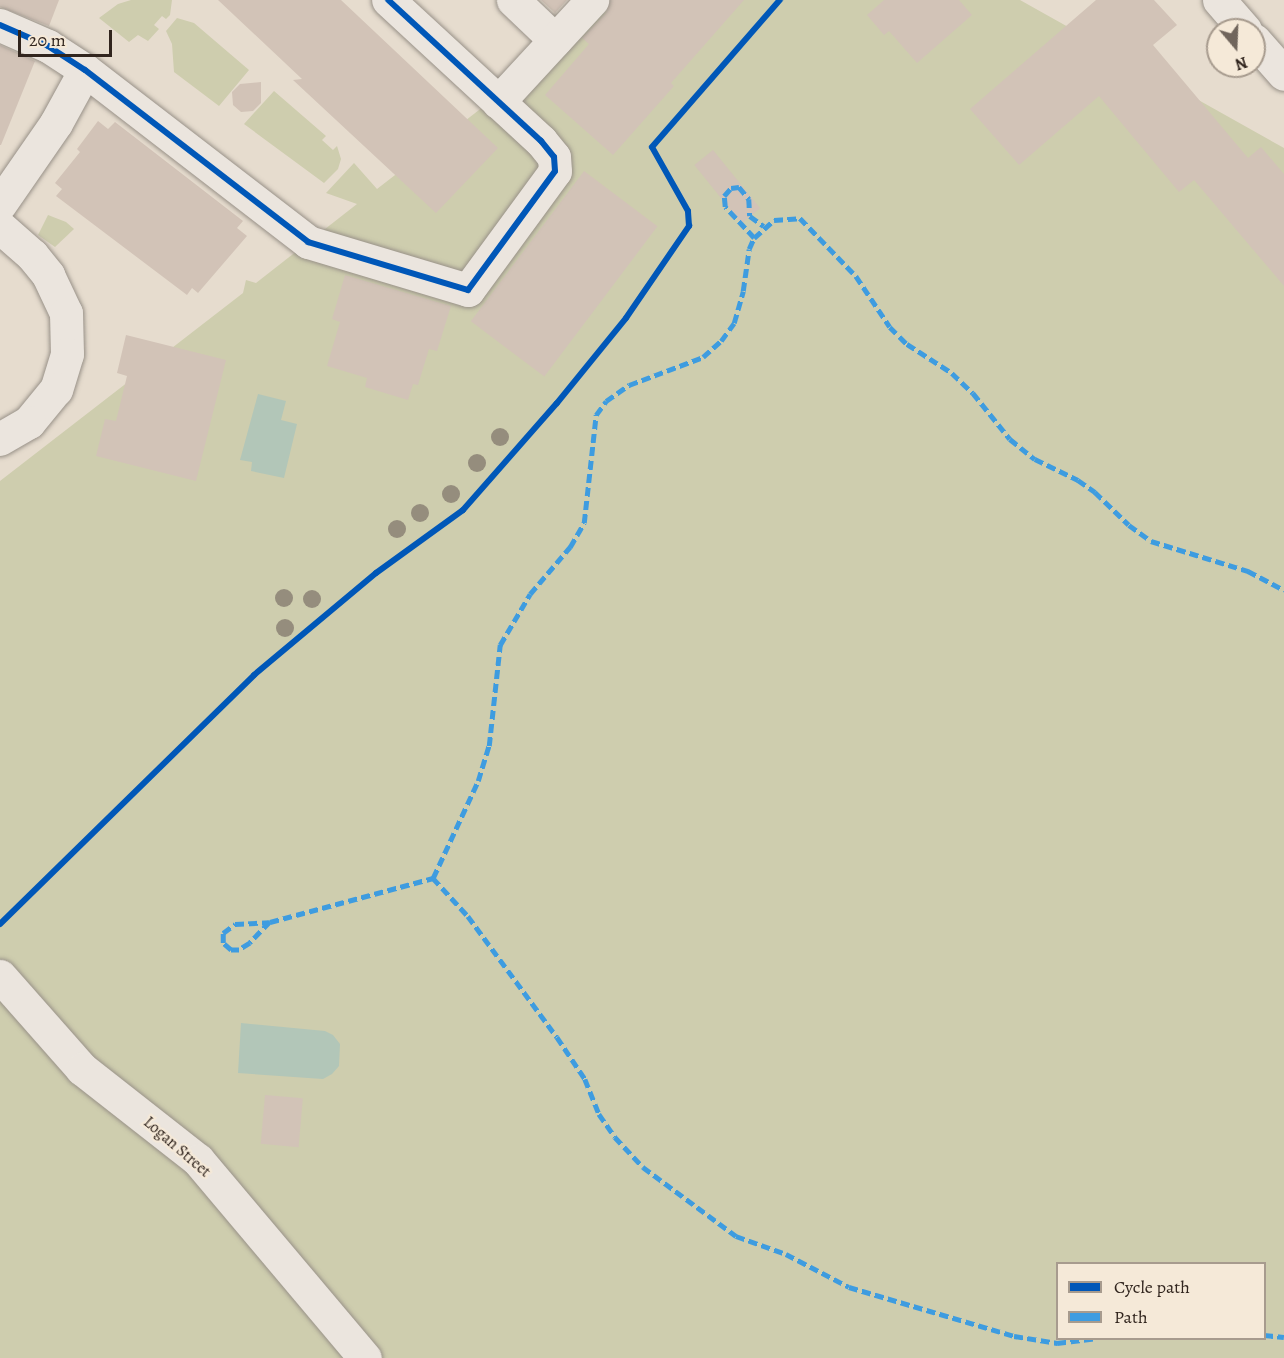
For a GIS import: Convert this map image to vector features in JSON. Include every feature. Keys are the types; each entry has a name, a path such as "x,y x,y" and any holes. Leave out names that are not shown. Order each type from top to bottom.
{"street":[{"path":"0,25 48,46 85,70 308,242 468,290 555,171 554,157 541,141 388,0"},
{"path":"513,0 555,40"},
{"path":"498,102 592,0"},
{"path":"1219,0 1235,18"},
{"path":"1266,54 1284,74"},
{"path":"0,204 56,123 85,70"},
{"path":"0,227 32,255 48,275 66,313 67,354 56,389 29,422 0,439"},
{"name":"Logan Street","path":"0,976 82,1069 198,1160 365,1358"}],"shaded area":[{"path":"131,0 172,0 170,15 166,19 162,16 154,25 159,29 148,41 138,35 129,42 99,18 118,4"},
{"path":"621,0 1020,0 1284,148 1284,1358 0,1358 0,481 243,293 246,280 256,283 357,204 326,193 354,163 377,189"},
{"path":"177,18 194,23 249,70 219,106 174,72 172,44 166,31"},
{"path":"274,91 326,136 322,140 333,150 337,146 341,159 338,169 324,183 244,124"},
{"path":"48,215 66,222 74,229 55,247 38,235"},
{"path":"258,394 286,401 281,420 297,424 284,478 251,471 252,462 240,460"},
{"path":"241,1023 325,1031 333,1035 340,1044 339,1066 323,1079 238,1073"}],"building":[{"path":"0,0 59,0 49,26 0,7"},
{"path":"218,0 341,0 498,148 436,213 293,80 302,79"},
{"path":"541,0 567,0 555,13"},
{"path":"610,0 744,0 671,83 674,86 613,155 545,95 589,44 582,38 606,13"},
{"path":"884,0 959,0 972,15 917,63 889,31 884,35 867,15"},
{"path":"1096,0 1154,0 1177,25 1153,45 1248,158 1261,147 1284,174 1284,286 1194,180 1179,192 1099,96 1019,165 970,109"},
{"path":"0,45 35,61 1,145 0,145"},
{"path":"261,82 261,103 253,111 241,112 233,105 232,92 240,84"},
{"path":"98,121 108,129 115,122 243,221 237,228 247,236 198,293 192,288 187,295 56,196 62,189 55,183 80,152 77,149"},
{"path":"713,150 760,208 742,223 694,165"},
{"path":"584,171 657,226 544,377 471,321"},
{"path":"345,275 451,306 437,351 429,349 418,385 413,384 408,400 365,387 367,378 327,366 340,322 332,319"},
{"path":"126,335 226,360 196,481 96,456 105,419 116,421 127,376 117,373"},
{"path":"265,1095 303,1098 299,1147 261,1144"}],"marked path":[{"path":"754,238 725,207 724,196 731,188 739,187 749,199 750,216 764,226"},
{"path":"433,878 478,781 489,746 500,645 530,594 570,547 584,523 596,415 606,401 629,385 703,357 721,341 734,323 743,291 749,249 754,238 774,220 800,218 856,276 890,327 907,344 952,373 973,393 1010,439 1035,459 1078,480 1095,492 1129,525 1151,541 1248,571 1284,590"},
{"path":"433,878 468,916 557,1037 585,1079 599,1114 615,1137 643,1167 736,1236 786,1254 849,1287 1014,1336 1057,1343 1080,1340"},
{"path":"270,922 250,943 239,950 231,950 223,943 223,933 235,924 270,922 433,878"},
{"path":"1266,1335 1284,1337"}],"cycle path":[{"path":"0,25 48,46 85,70 308,242 468,290 555,171 554,157 541,141 388,0"},
{"path":"0,924 254,675 376,573 463,510 557,403 626,318 689,226 688,211 652,147 780,0"}]}
